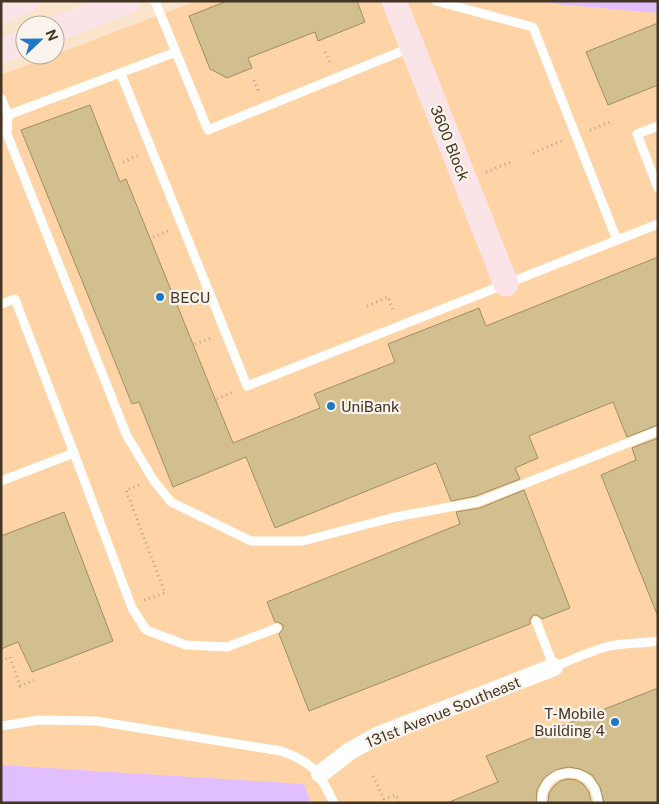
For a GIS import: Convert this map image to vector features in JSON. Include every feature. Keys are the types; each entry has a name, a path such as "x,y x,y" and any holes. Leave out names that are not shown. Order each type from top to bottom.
{"street":[{"path":"1,11 26,1"},
{"path":"65,26 128,1"},
{"name":"3600 Block","path":"394,1 506,284"},
{"path":"1,51 15,46"},
{"name":"131st Avenue Southeast","path":"320,774 350,751 378,736 554,667"}],"lane":[{"path":"155,1 208,130 413,47"},
{"path":"436,1 533,27 617,240"},
{"path":"8,115 176,52"},
{"path":"121,74 247,386 658,224"},
{"path":"1,98 8,115 7,134 127,436 154,481 171,502 251,541 303,540 395,518 478,502 658,431"},
{"path":"658,126 637,134 658,188"},
{"path":"1,304 16,299 131,605 146,630 186,645 227,647 277,628"},
{"path":"1,482 74,453"},
{"path":"536,621 554,667"},
{"name":"131st Avenue Southeast","path":"554,667 607,646 644,644 658,641"},
{"path":"1,726 39,720 96,721 281,750 298,757 320,774 334,803"},
{"path":"542,803 541,798 545,787 552,779 561,774 572,773 583,776 592,783 597,793 598,803"}],"path":[{"path":"325,52 332,68"},
{"path":"254,80 260,96"},
{"path":"587,131 610,122"},
{"path":"532,153 564,140"},
{"path":"478,174 510,162"},
{"path":"367,306 388,297 399,326"},
{"path":"126,490 165,593 141,602"},
{"path":"1,660 10,657 20,686 34,680"},
{"path":"373,776 384,799 396,795 399,803"}],"shaded area":[{"path":"196,1 545,1 556,4 658,13 658,803 311,803 304,784 1,765 1,75 27,65 65,65 65,51"},
{"path":"547,1 658,1 658,13 556,4"},
{"path":"1,765 304,784 311,803 1,803"}],"building":[{"path":"227,1 357,1 365,22 318,41 315,32 248,58 252,68 227,78 210,69 189,16"},
{"path":"658,23 658,85 608,105 586,52"},
{"path":"90,105 120,182 126,179 233,443 320,408 314,394 395,362 388,344 479,308 486,326 658,257 658,425 627,437 613,402 529,436 538,458 515,468 520,479 476,496 451,501 436,463 275,528 246,457 173,487 139,402 132,404 21,130"},
{"path":"658,438 657,614 601,475 636,460 632,448"},
{"path":"524,490 570,608 542,619 537,615 533,615 530,624 309,711 279,634 283,629 283,625 275,622 267,602 460,524 456,512 480,508"},
{"path":"64,512 113,641 32,672 18,642 1,649 1,536"},
{"name":"T-Mobile Building 4","path":"658,688 658,803 604,803 600,787 592,775 580,769 568,767 555,770 544,778 537,790 536,803 447,803 498,782 486,756"},
{"path":"576,780 583,784 589,792 591,803 548,803 549,793 554,786 560,781"}],"place":[{"name":"BECU","path":"160,297"},
{"name":"UniBank","path":"331,406"},
{"name":"T-Mobile Building 4","path":"615,722"}]}
